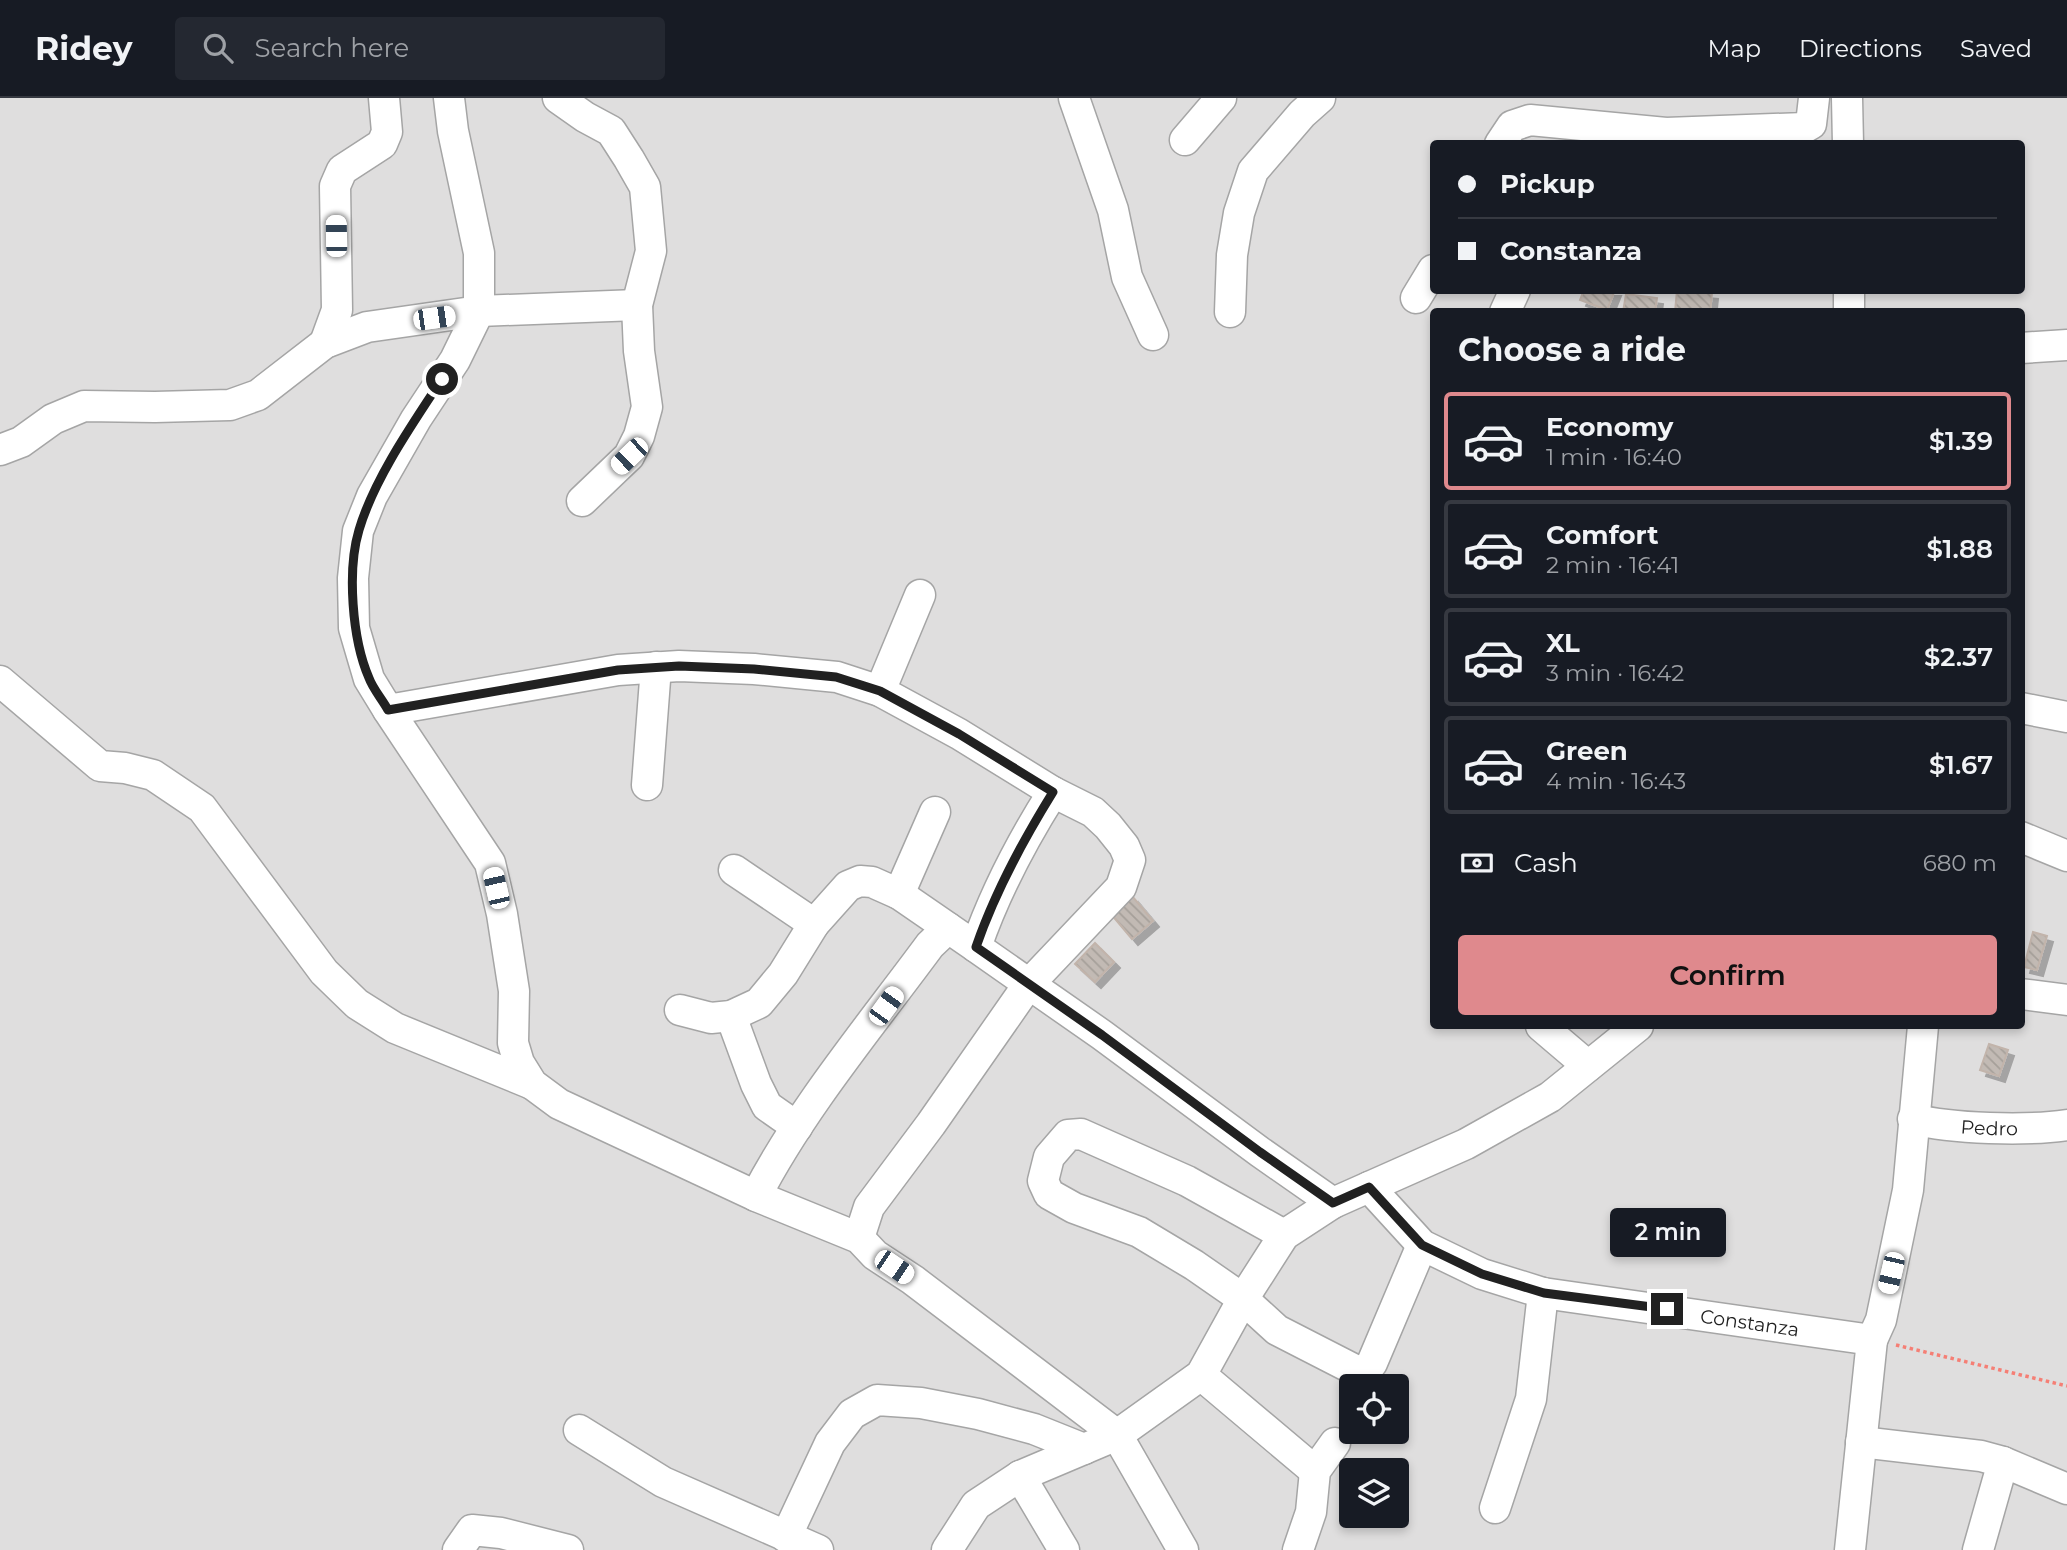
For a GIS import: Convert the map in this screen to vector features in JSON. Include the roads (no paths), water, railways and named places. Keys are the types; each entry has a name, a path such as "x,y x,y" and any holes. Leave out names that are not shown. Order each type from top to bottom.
{"street":[{"path":"325,343 337,310 335,186 342,170 382,144 387,132 384,98"},
{"path":"449,98 453,131 479,253 479,312 456,360 416,419 372,496 358,531 353,578 354,628 369,679 490,863 502,914 514,991 513,1042 519,1063 532,1084"},
{"path":"558,98 611,131 645,187 651,251 637,305 639,351 647,407 639,436 629,456 582,501"},
{"path":"1185,140 1221,98"},
{"path":"1230,312 1232,255 1239,214 1253,171 1302,114 1320,98"},
{"path":"1503,140 1512,126 1537,109 1666,133 1804,128 1811,124 1814,98"},
{"path":"1847,98 1848,140"},
{"path":"1080,103 1113,211 1127,277 1153,335"},
{"path":"1416,298 1430,275"},
{"path":"0,450 21,442 53,419 84,405 230,405 258,395 325,343 367,327 479,312 637,305"},
{"path":"2025,348 2067,345"},
{"path":"880,691 920,595"},
{"path":"388,710 618,670 656,667 768,670 836,677 880,691 959,734 1053,792 1093,812 1124,846 1130,860 1121,887 1028,985 869,1207 859,1238"},
{"path":"647,785 656,667"},
{"path":"0,681 100,766 153,775 202,808 324,972 357,1004 395,1028 532,1084 559,1104 756,1196 859,1238 875,1255 913,1280 1117,1435 1183,1550"},
{"path":"2025,709 2067,717"},
{"path":"976,947 992,901 1053,792"},
{"path":"899,894 935,812"},
{"path":"2025,839 2067,856"},
{"path":"734,870 814,924"},
{"path":"680,1010 710,1018 731,1016 759,1003 783,974 814,924 848,886 860,881 872,882 899,894 976,947 1333,1203"},
{"path":"756,1196 775,1159 797,1127 930,945 948,928"},
{"path":"2025,995 2067,1000"},
{"path":"731,1016 767,1106 797,1127"},
{"path":"1545,1029 1588,1066"},
{"path":"947,1550 976,1505 1020,1476 1117,1435 1201,1375 1243,1299 1284,1236 1333,1203 1466,1144 1550,1097 1634,1029"},
{"path":"1850,1550 1872,1340 1881,1320 1908,1190 1923,1029"},
{"name":"Pedro","path":"1913,1119 1931,1124 2014,1128 2067,1125"},
{"path":"1284,1236 1187,1181 1081,1133 1068,1135 1049,1157 1043,1181 1049,1194 1074,1208 1139,1232 1243,1299 1277,1330 1355,1370 1365,1371 1372,1363 1422,1245"},
{"name":"Constanza","path":"1369,1187 1422,1245 1482,1274 1544,1293 1872,1340"},
{"path":"1495,1508 1531,1399 1544,1293"},
{"path":"1201,1375 1315,1471"},
{"path":"786,1537 830,1443 852,1414 877,1400 921,1404 978,1415 1034,1429 1084,1449"},
{"path":"579,1430 663,1482 818,1550"},
{"path":"1861,1442 1981,1456 2003,1462 2067,1489"},
{"path":"1298,1550 1311,1512 1315,1471 1335,1443"},
{"path":"1978,1550 2003,1462"},
{"path":"1020,1476 1064,1550"},
{"path":"457,1550 472,1530 501,1532 568,1550"}]}
